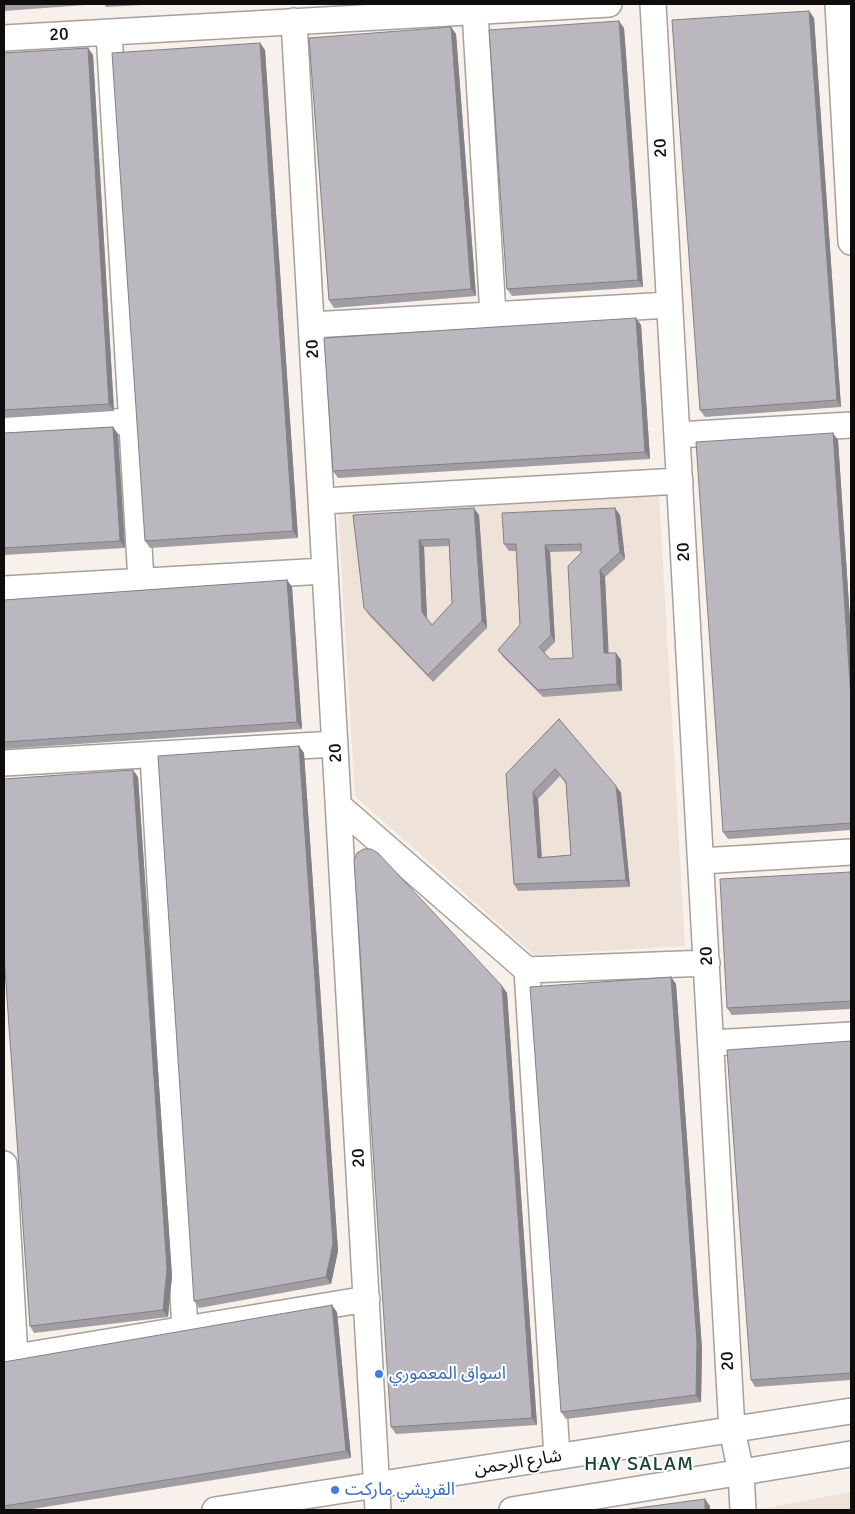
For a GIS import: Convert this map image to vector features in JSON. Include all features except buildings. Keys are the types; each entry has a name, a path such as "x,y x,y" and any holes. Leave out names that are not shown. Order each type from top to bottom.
{"street":[{"name":"20","path":"4,38 609,4"},
{"name":"20","path":"653,4 732,1430 741,1472"},
{"path":"838,4 849,164 851,242"},
{"path":"476,11 493,315"},
{"name":"20","path":"294,21 367,1299 375,1485 378,1510"},
{"path":"109,32 140,581"},
{"path":"311,325 670,305"},
{"path":"4,428 131,421"},
{"path":"677,435 851,425"},
{"path":"322,501 680,481"},
{"path":"4,589 326,571"},
{"path":"4,763 335,744"},
{"path":"153,754 185,1330"},
{"path":"339,806 527,970 707,963"},
{"path":"701,861 851,852"},
{"path":"527,970 557,1457"},
{"path":"712,1043 851,1036"},
{"path":"4,1164 9,1358 367,1299"},
{"name":"شارع الرحمن","path":"215,1510 851,1411"},
{"path":"512,1510 560,1506 741,1472 851,1454"},
{"path":"741,1472 743,1510"}],"shaded area":[{"path":"659,495 685,946 534,955 355,796 338,514"},
{"path":"851,1492 851,1510 761,1509"}],"place":[{"name":"اسواق المعموري","path":"379,1374"},
{"name":"القريشي ماركت","path":"335,1490"}],"district":[{"name":"HAY SALAM","path":"639,1465"}]}
